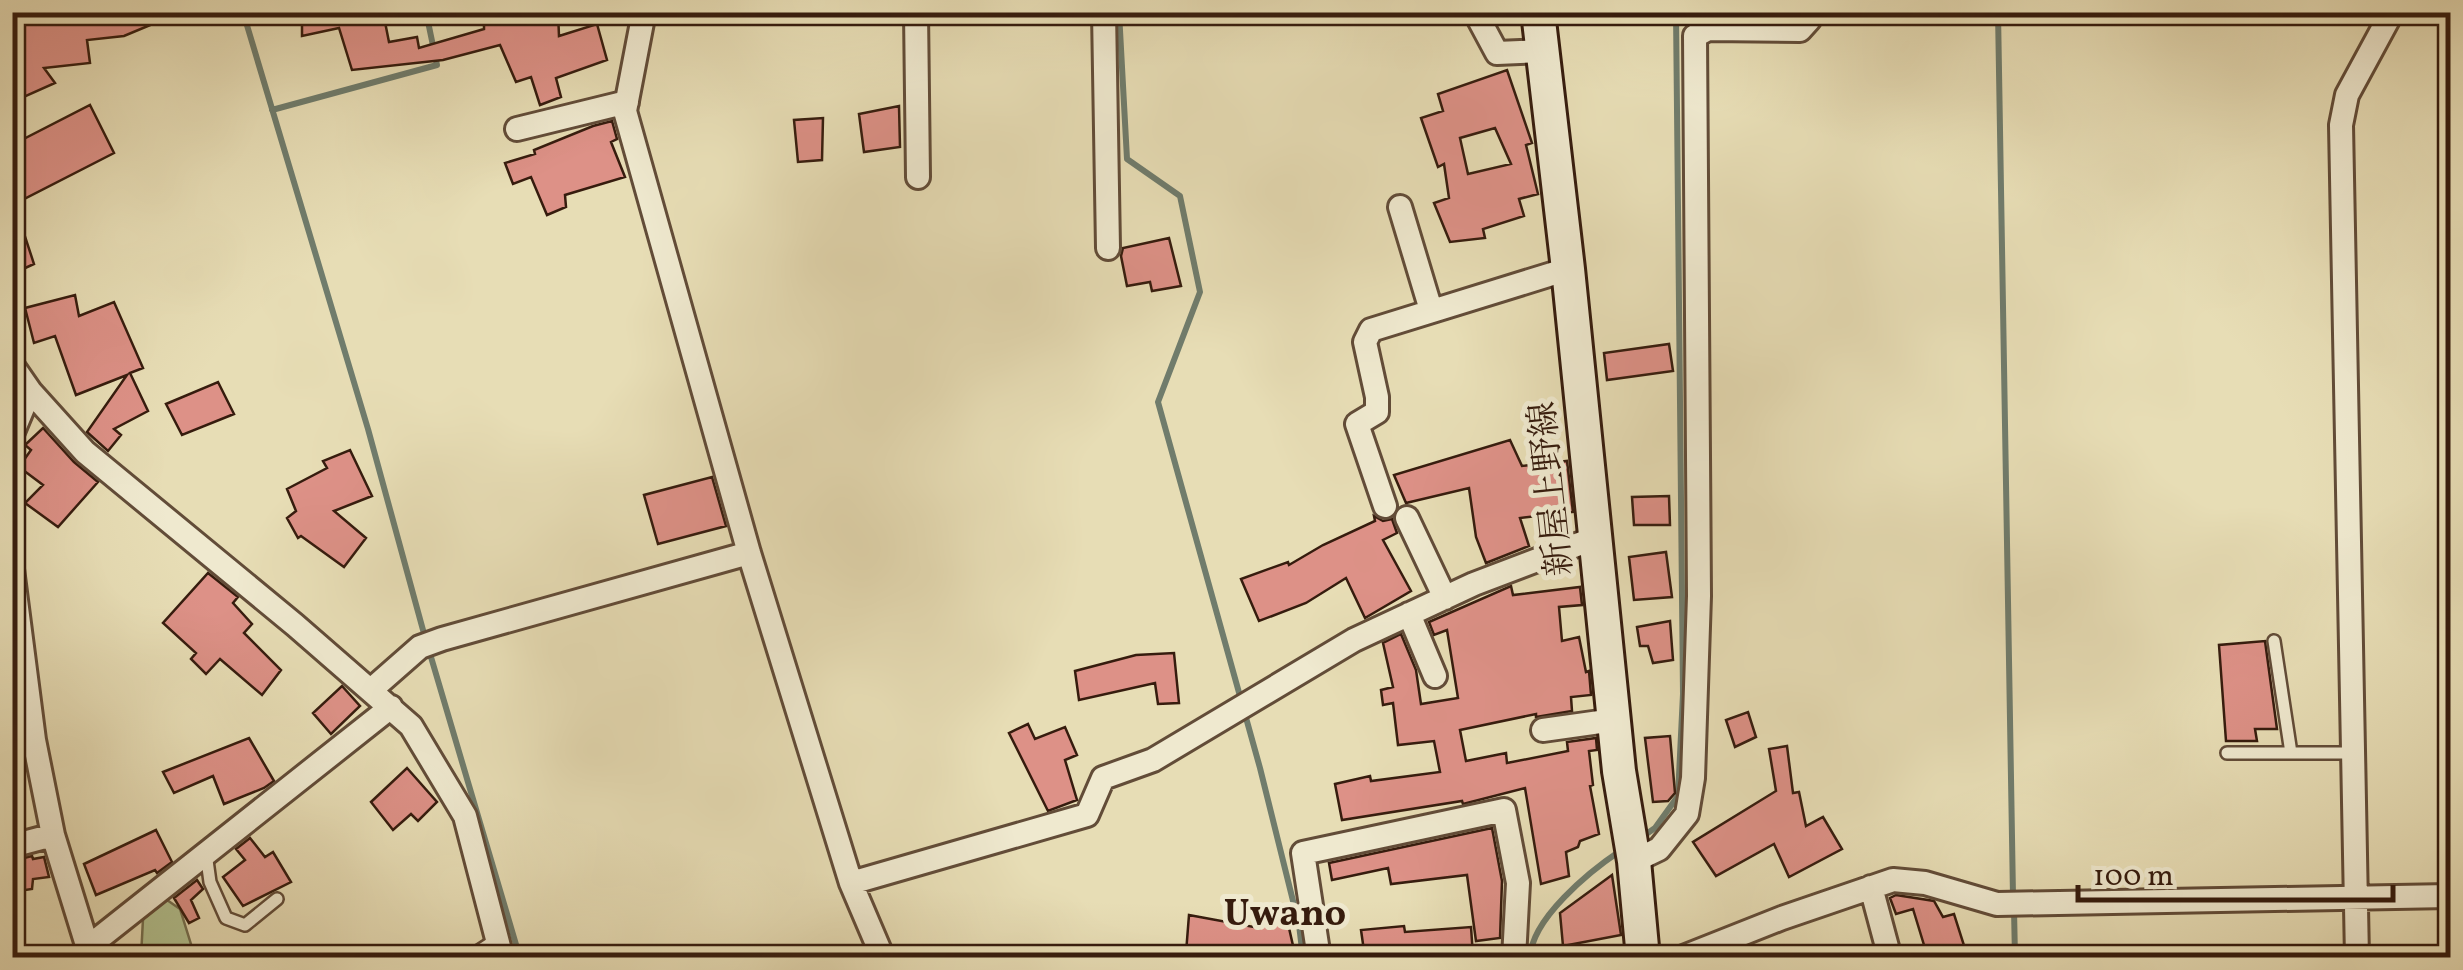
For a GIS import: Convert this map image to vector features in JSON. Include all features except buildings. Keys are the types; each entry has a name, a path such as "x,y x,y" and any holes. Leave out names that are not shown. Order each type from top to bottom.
{"main road":[{"name":"新屋上野線","path":"1538,12 1643,958"}],"street":[{"path":"644,12 625,111 749,553 851,882 883,958"},
{"path":"916,12 918,176"},
{"path":"1104,12 1108,248"},
{"path":"1475,12 1497,53 1542,51"},
{"path":"1634,861 1659,850 1687,814 1693,778 1699,596 1695,36 1708,29 1800,30 1810,20 1810,12"},
{"path":"2356,958 2341,125 2348,94 2392,12"},
{"path":"518,130 627,102"},
{"path":"1400,207 1431,310"},
{"path":"1386,506 1358,424 1377,412 1365,342 1372,330 1568,269"},
{"path":"12,365 30,392 86,452 411,726 464,816 500,948"},
{"path":"12,434 30,392"},
{"path":"1407,518 1444,598"},
{"path":"851,882 1087,815 1103,778 1153,760 1354,640 1444,598 1595,538"},
{"path":"371,690 420,648 442,639 749,553"},
{"path":"12,569 34,740 52,834 90,952 206,853 390,707"},
{"path":"1408,614 1435,676"},
{"path":"1543,730 1614,720"},
{"path":"1319,958 1303,853 1504,810 1518,883 1514,958"},
{"path":"12,846 52,834"},
{"path":"1681,958 1893,880 1925,883 1997,904 2450,896"},
{"path":"1871,888 1890,958"}],"lane":[{"path":"2274,641 2292,753"},
{"path":"2227,753 2351,753"},
{"path":"206,853 210,882 226,918 245,925 276,899"},
{"path":"468,958 500,948"}],"green space":[{"path":"167,900 180,909 195,957 141,957 143,919"}],"waterway":[{"path":"243,12 520,958"},
{"path":"272,110 437,65 426,12"},
{"path":"1119,12 1127,159 1180,196 1200,292 1158,402 1260,768 1299,925 1303,958"},
{"path":"1639,839 1655,828 1678,796 1683,694 1676,12"},
{"path":"1998,12 2013,896"},
{"path":"1530,958 1533,943 1551,912 1579,883 1620,851"},
{"path":"2014,909 2015,958"}],"district":[{"name":"Uwano","path":"1285,912"}]}
